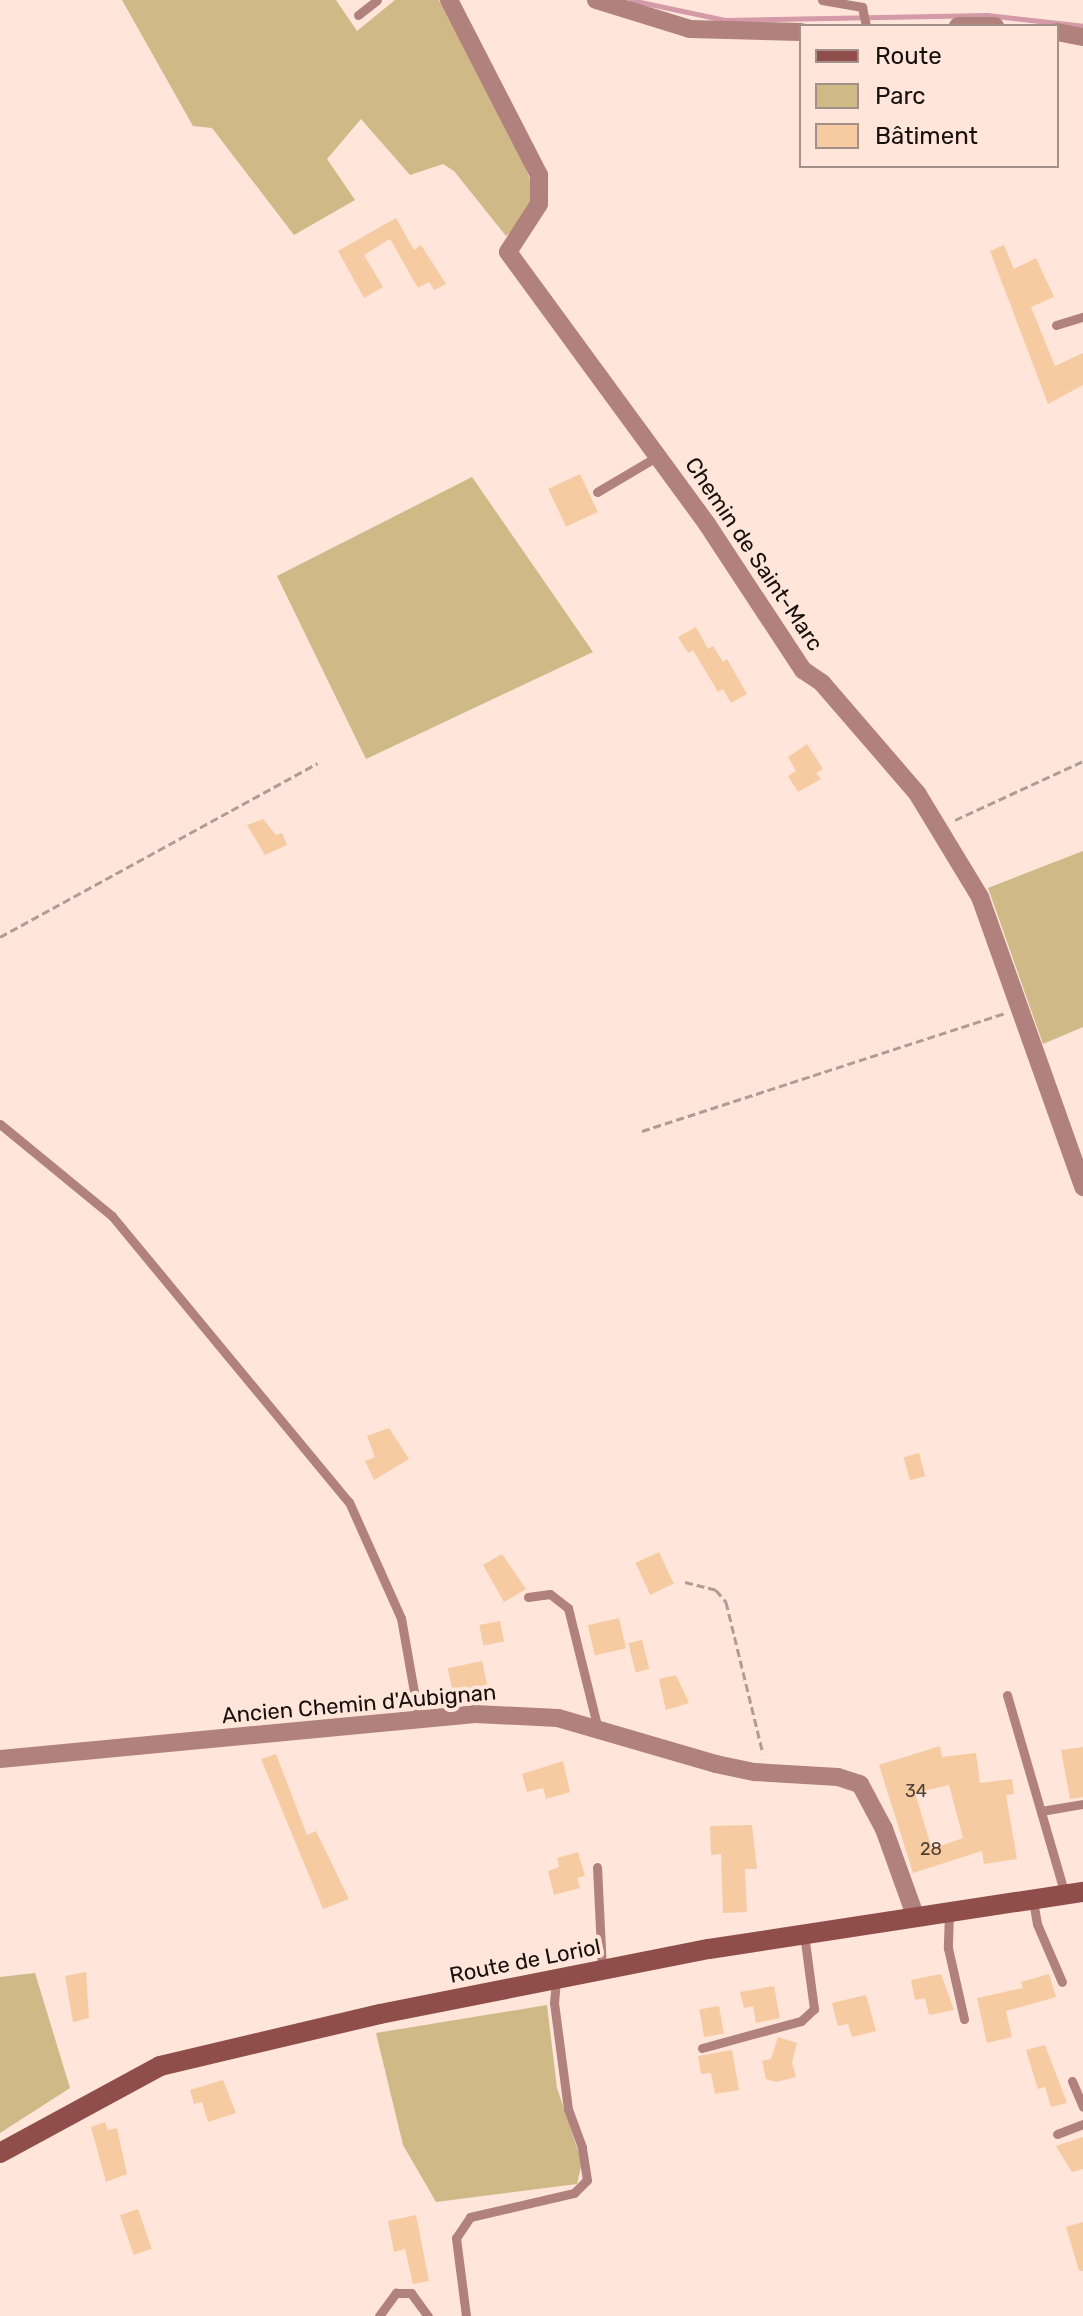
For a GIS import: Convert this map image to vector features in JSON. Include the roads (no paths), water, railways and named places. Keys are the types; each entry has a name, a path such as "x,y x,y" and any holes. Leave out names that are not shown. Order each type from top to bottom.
{"street":[{"name":"Chemin de Saint-Marc","path":"449,0 539,175 539,204 508,252 658,456 803,670 822,683 917,793 980,897 1083,1187"},
{"path":"596,0 690,29 799,32"},
{"path":"1059,32 1083,37"},
{"name":"Ancien Chemin d'Aubignan","path":"0,1759 475,1714 544,1717 598,1729 716,1764 769,1773 838,1777 860,1784 884,1829 915,1915"},
{"name":"Route de Loriol","path":"0,2153 160,2066 380,2014 602,1970 915,1915 1074,1893"}],"lane":[{"path":"358,15 377,0"},
{"path":"822,0 862,7 866,24"},
{"path":"1056,325 1083,317"},
{"path":"597,492 658,456"},
{"path":"0,1124 112,1216 349,1502 401,1618 419,1720"},
{"path":"528,1597 550,1594 568,1608 598,1729"},
{"path":"1007,1695 1041,1811 1074,1893"},
{"path":"1041,1811 1083,1804"},
{"path":"597,1867 602,1970"},
{"path":"1033,1897 1037,1924 1062,1982"},
{"path":"950,1910 948,1948 964,2019"},
{"path":"702,2048 801,2021 814,2009 804,1934"},
{"path":"466,2316 456,2238 470,2217 574,2193 587,2180 585,2156 568,2109 554,2003 556,1979"},
{"path":"1072,2081 1083,2107"},
{"path":"1057,2134 1083,2124"},
{"path":"379,2316 396,2293 411,2293 428,2316"}],"waterway":[{"path":"631,0 725,20 987,15 1083,26"}]}
